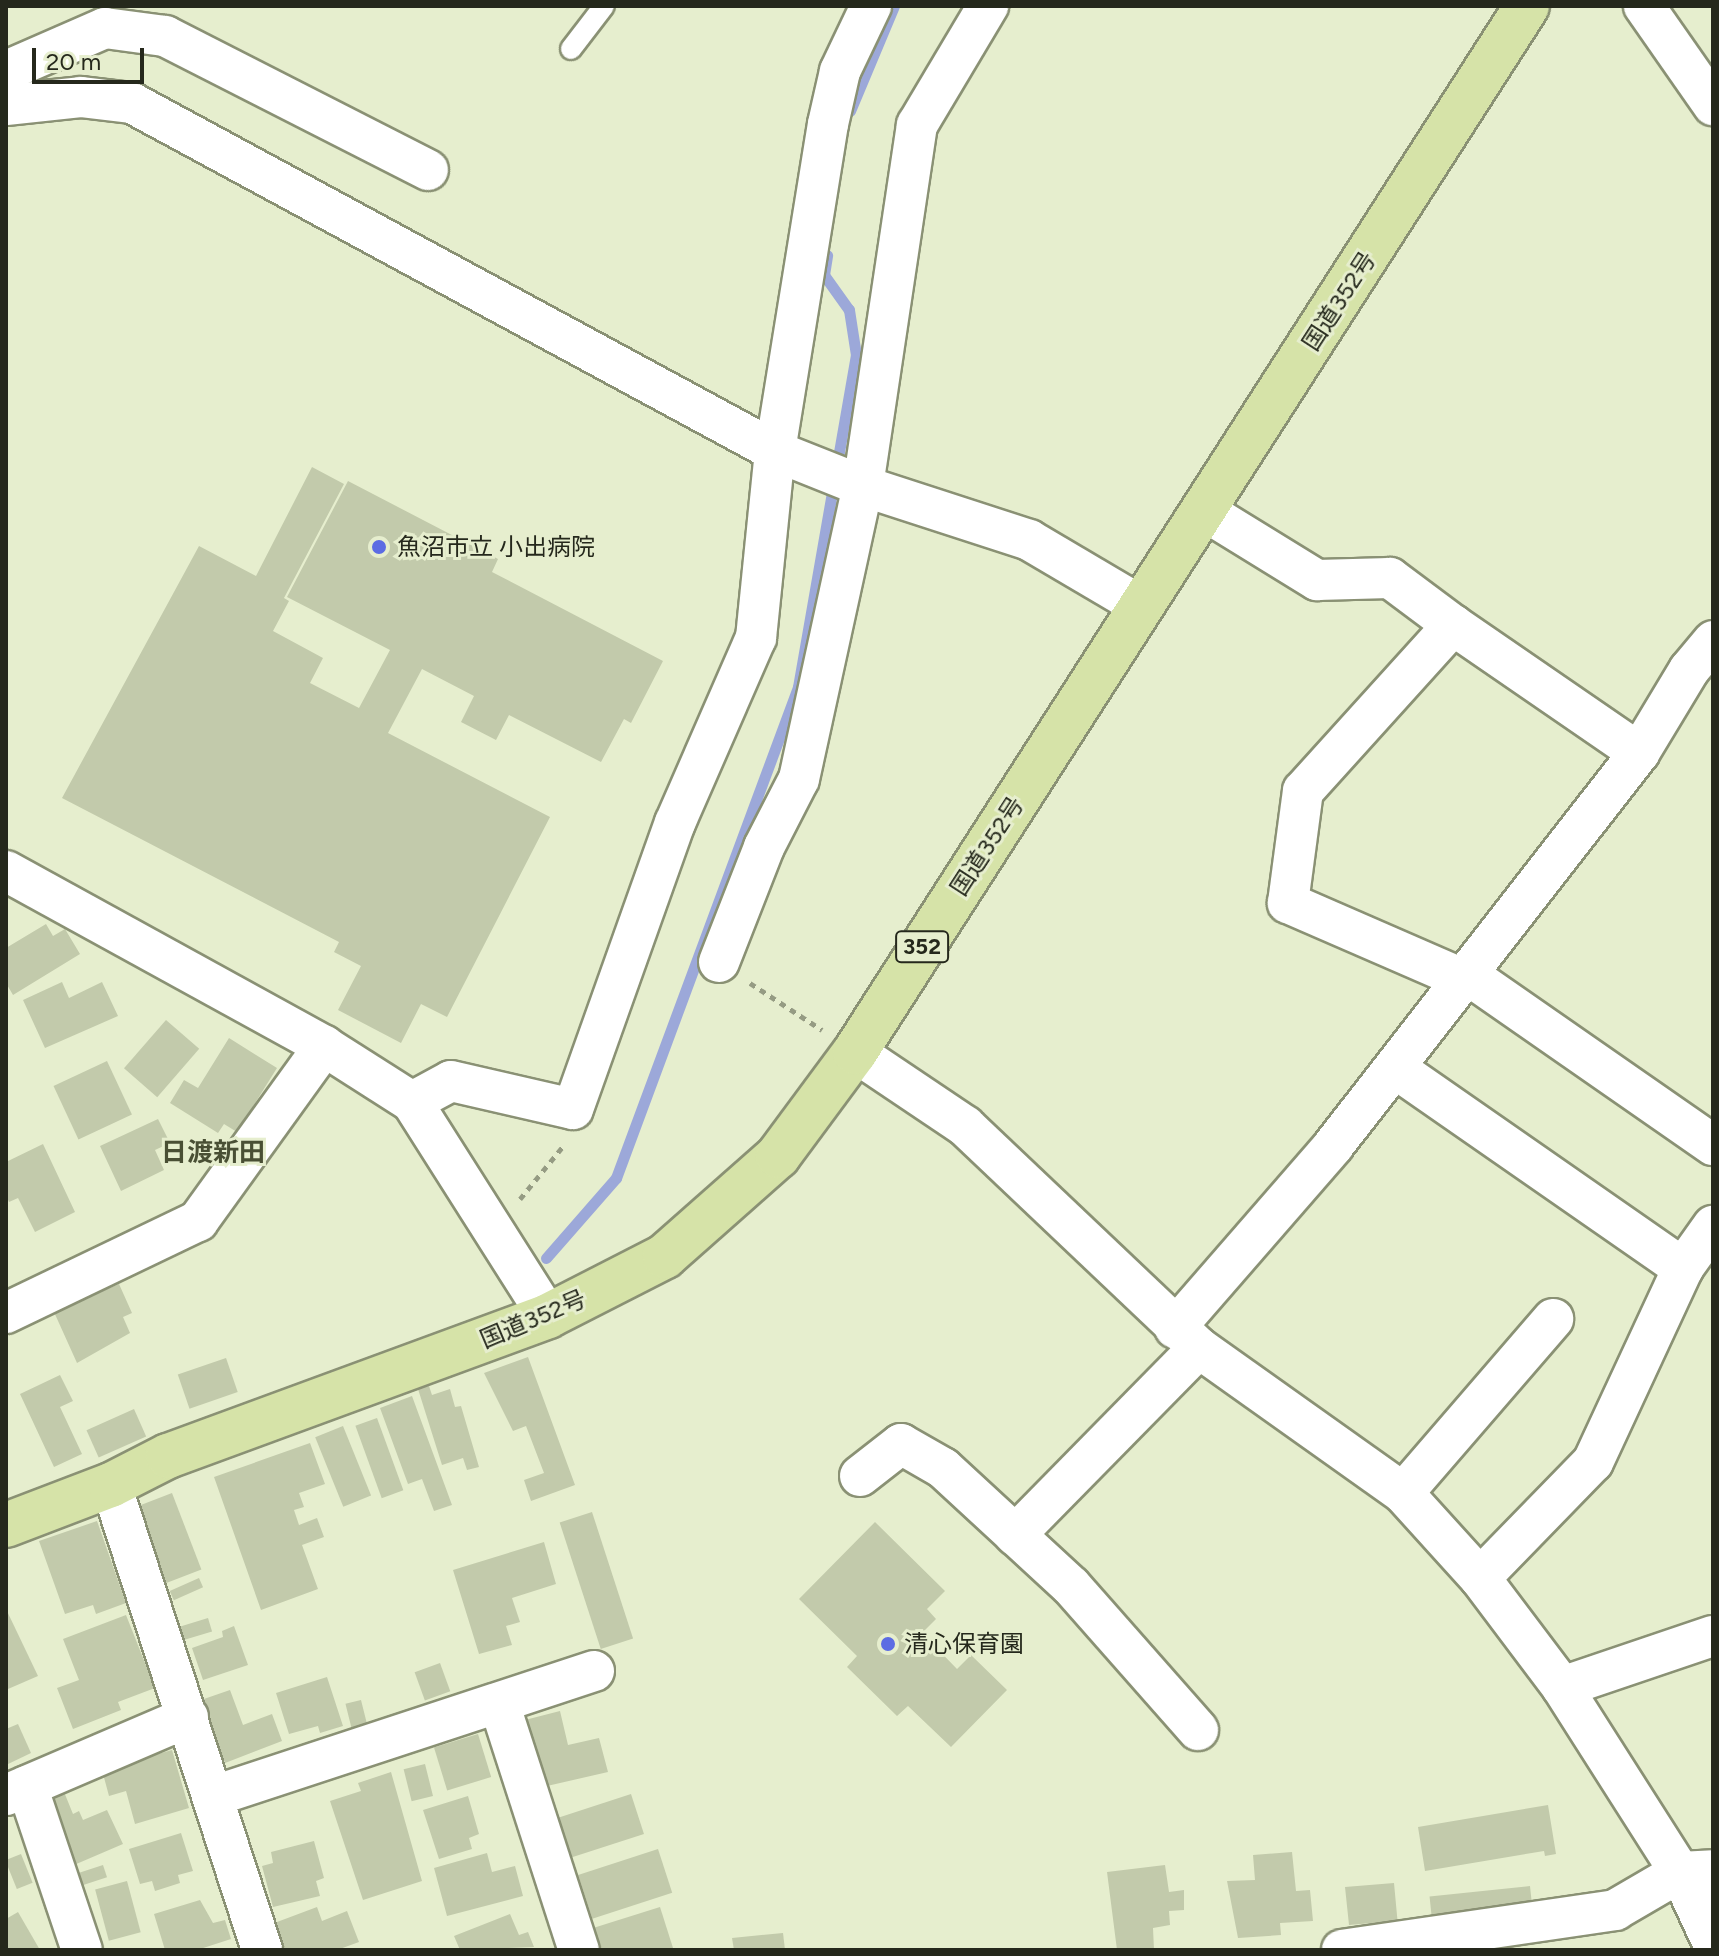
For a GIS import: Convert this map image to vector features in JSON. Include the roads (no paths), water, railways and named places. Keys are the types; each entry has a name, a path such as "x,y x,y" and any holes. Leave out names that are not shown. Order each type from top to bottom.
{"highway":[{"name":"国道352号","path":"6,1525 111,1485 168,1456 548,1316 665,1256 778,1156 855,1052 1527,6"}],"street":[{"path":"412,1102 451,1081 573,1109 675,823 756,638 775,451 828,124 840,71 871,6"},
{"path":"719,962 764,847 799,779 847,480 917,125 988,6"},
{"path":"1644,6 1713,105"},
{"path":"6,71 105,28 165,36 428,170"},
{"path":"6,105 81,97 132,103 775,451 847,480 1029,540 1141,606"},
{"path":"1203,510 1317,580 1390,578 1639,753"},
{"path":"1453,625 1303,791 1288,903 1465,977 1713,1145"},
{"path":"1015,1535 1187,1338 1705,665"},
{"path":"6,871 324,1046 412,1102 548,1316"},
{"path":"6,1313 198,1221 324,1046"},
{"path":"855,1052 965,1126 1187,1338 1403,1493 1480,1578 1696,1871 1713,1943"},
{"path":"1395,1068 1683,1268"},
{"path":"1480,1578 1593,1462 1683,1268 1713,1226"},
{"path":"1403,1493 1553,1319"},
{"path":"860,1476 901,1444 943,1468 1071,1586 1198,1730"},
{"path":"111,1485 262,1950"},
{"path":"1562,1687 1713,1636"},
{"path":"214,1796 594,1671"},
{"path":"499,1703 579,1950"},
{"path":"82,1950 16,1791 188,1717"},
{"path":"1342,1950 1615,1910 1696,1871"}],"lane":[{"path":"571,49 604,6"}],"waterway":[{"path":"850,111 894,6"},
{"path":"546,1258 616,1178 798,687 856,355 849,310 824,275 827,255"}],"place":[{"name":"魚沼市立 小出病院","path":"379,547"},
{"name":"清心保育園","path":"888,1644"}],"district":[{"name":"日渡新田","path":"213,1153"}]}
